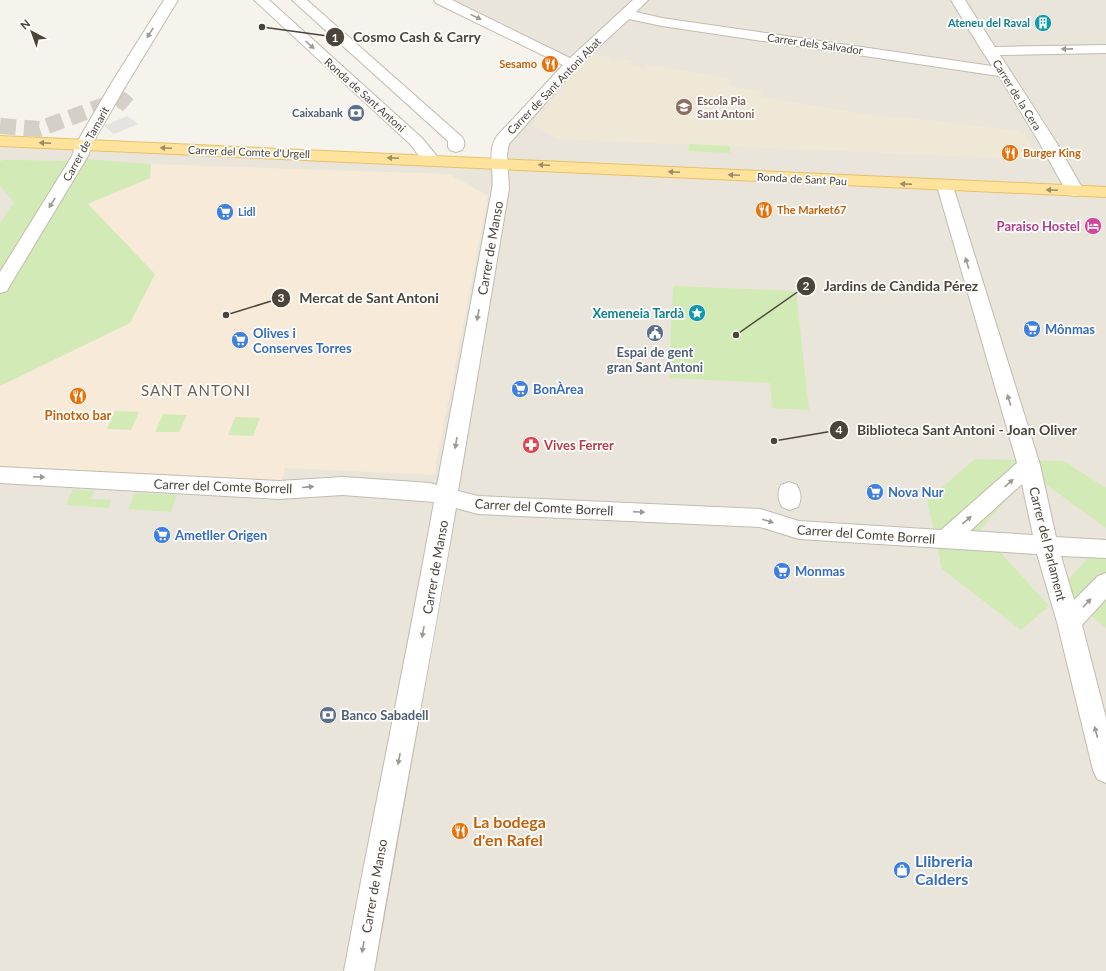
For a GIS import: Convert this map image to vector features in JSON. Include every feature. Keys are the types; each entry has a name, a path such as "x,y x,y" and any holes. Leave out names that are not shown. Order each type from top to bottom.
{"main road":[{"name":"Carrer del Comte d'Urgell","path":"0,141 499,162"},
{"name":"Ronda de Sant Pau","path":"499,162 945,186 1106,192"}],"street":[{"name":"Carrer de Tamarit","path":"0,287 80,156 84,144 170,0"},
{"name":"Ronda de Sant Antoni","path":"261,0 416,141 432,160"},
{"path":"299,0 456,140 456,147"},
{"path":"441,0 572,64"},
{"name":"Carrer de Sant Antoni Abat","path":"499,162 500,146 503,139 572,64 641,0"},
{"name":"Carrer de la Cera","path":"958,0 989,51 1005,72 1063,167 1075,191"},
{"name":"Carrer dels Salvador","path":"625,14 662,22 1005,72"},
{"path":"989,51 1106,49"},
{"name":"Carrer de Manso","path":"359,971 447,497 501,180 499,162"},
{"name":"Carrer del Parlament","path":"945,186 1029,464 1046,544 1069,622 1106,770"},
{"name":"Carrer del Parlament","path":"989,501 1029,464"},
{"name":"Carrer del Comte Borrell","path":"0,475 279,490 343,486 430,492 478,505 760,518 799,530 945,540 1106,548"},
{"name":"Carrer del Comte Borrell","path":"945,540 989,501"},
{"name":"Carrer del Parlament","path":"1069,622 1106,583"}],"shaded area":[{"path":"441,0 1106,0 1106,971 0,971 0,141 499,163 500,146 572,64"},
{"name":"Escola Pia Sant Antoni","path":"593,54 611,58 609,61 614,62 617,59 632,61 630,65 645,68 647,64 731,79 728,86 762,92 760,97 892,118 903,117 1019,131 1019,133 1024,133 1032,147 1021,159 558,139 532,125 571,77"},
{"path":"127,116 138,124 114,134 104,126"},
{"path":"151,164 449,174 488,196 434,475 285,468 281,484 0,468 0,302 64,194"}],"green space":[{"path":"689,144 730,146 730,153 688,151"},
{"path":"86,159 151,164 150,178 88,204 155,274 130,323 0,386 0,223 14,202 0,186 0,161 77,161"},
{"path":"673,286 796,291 809,410 772,408 770,383 669,378"},
{"path":"115,411 139,412 131,430 107,429"},
{"path":"163,414 187,415 179,432 155,432"},
{"path":"235,417 260,418 253,436 228,435"},
{"path":"975,459 1064,461 1106,488 1106,528 1030,473 980,530 1049,606 1021,630 942,569 927,500"},
{"path":"73,489 94,491 91,499 112,500 109,508 66,505"},
{"path":"135,493 177,495 171,512 128,509"},
{"path":"1106,539 1106,628 1059,589"}],"tunnel":[{"path":"0,126 39,129 121,99 129,106"}],"place":[{"name":"Ateneu del Raval","path":"1043,23"},
{"name":"Cosmo Cash & Carry","path":"262,27"},
{"name":"Sesamo","path":"550,64"},
{"name":"Escola Pia Sant Antoni","path":"684,107"},
{"name":"Caixabank","path":"356,113"},
{"name":"Burger King","path":"1010,153"},
{"name":"The Market67","path":"764,210"},
{"name":"Lidl","path":"225,212"},
{"name":"Paraiso Hostel","path":"1093,226"},
{"name":"Xemeneia Tardà","path":"697,313"},
{"name":"Mercat de Sant Antoni","path":"226,315"},
{"name":"Mônmas","path":"1032,329"},
{"name":"Espai de gent gran Sant Antoni","path":"655,333"},
{"name":"Jardins de Càndida Pérez","path":"736,335"},
{"name":"Olives i Conserves Torres","path":"240,340"},
{"name":"BonÀrea","path":"520,389"},
{"name":"Pinotxo bar","path":"78,396"},
{"name":"Biblioteca Sant Antoni - Joan Oliver","path":"774,441"},
{"name":"Vives Ferrer","path":"531,445"},
{"name":"Nova Nur","path":"875,492"},
{"name":"Ametller Origen","path":"162,535"},
{"name":"Monmas","path":"782,571"},
{"name":"Banco Sabadell","path":"328,715"},
{"name":"La bodega d'en Rafel","path":"460,831"},
{"name":"Llibreria Calders","path":"902,870"}],"district":[{"name":"SANT ANTONI","path":"196,391"}]}
